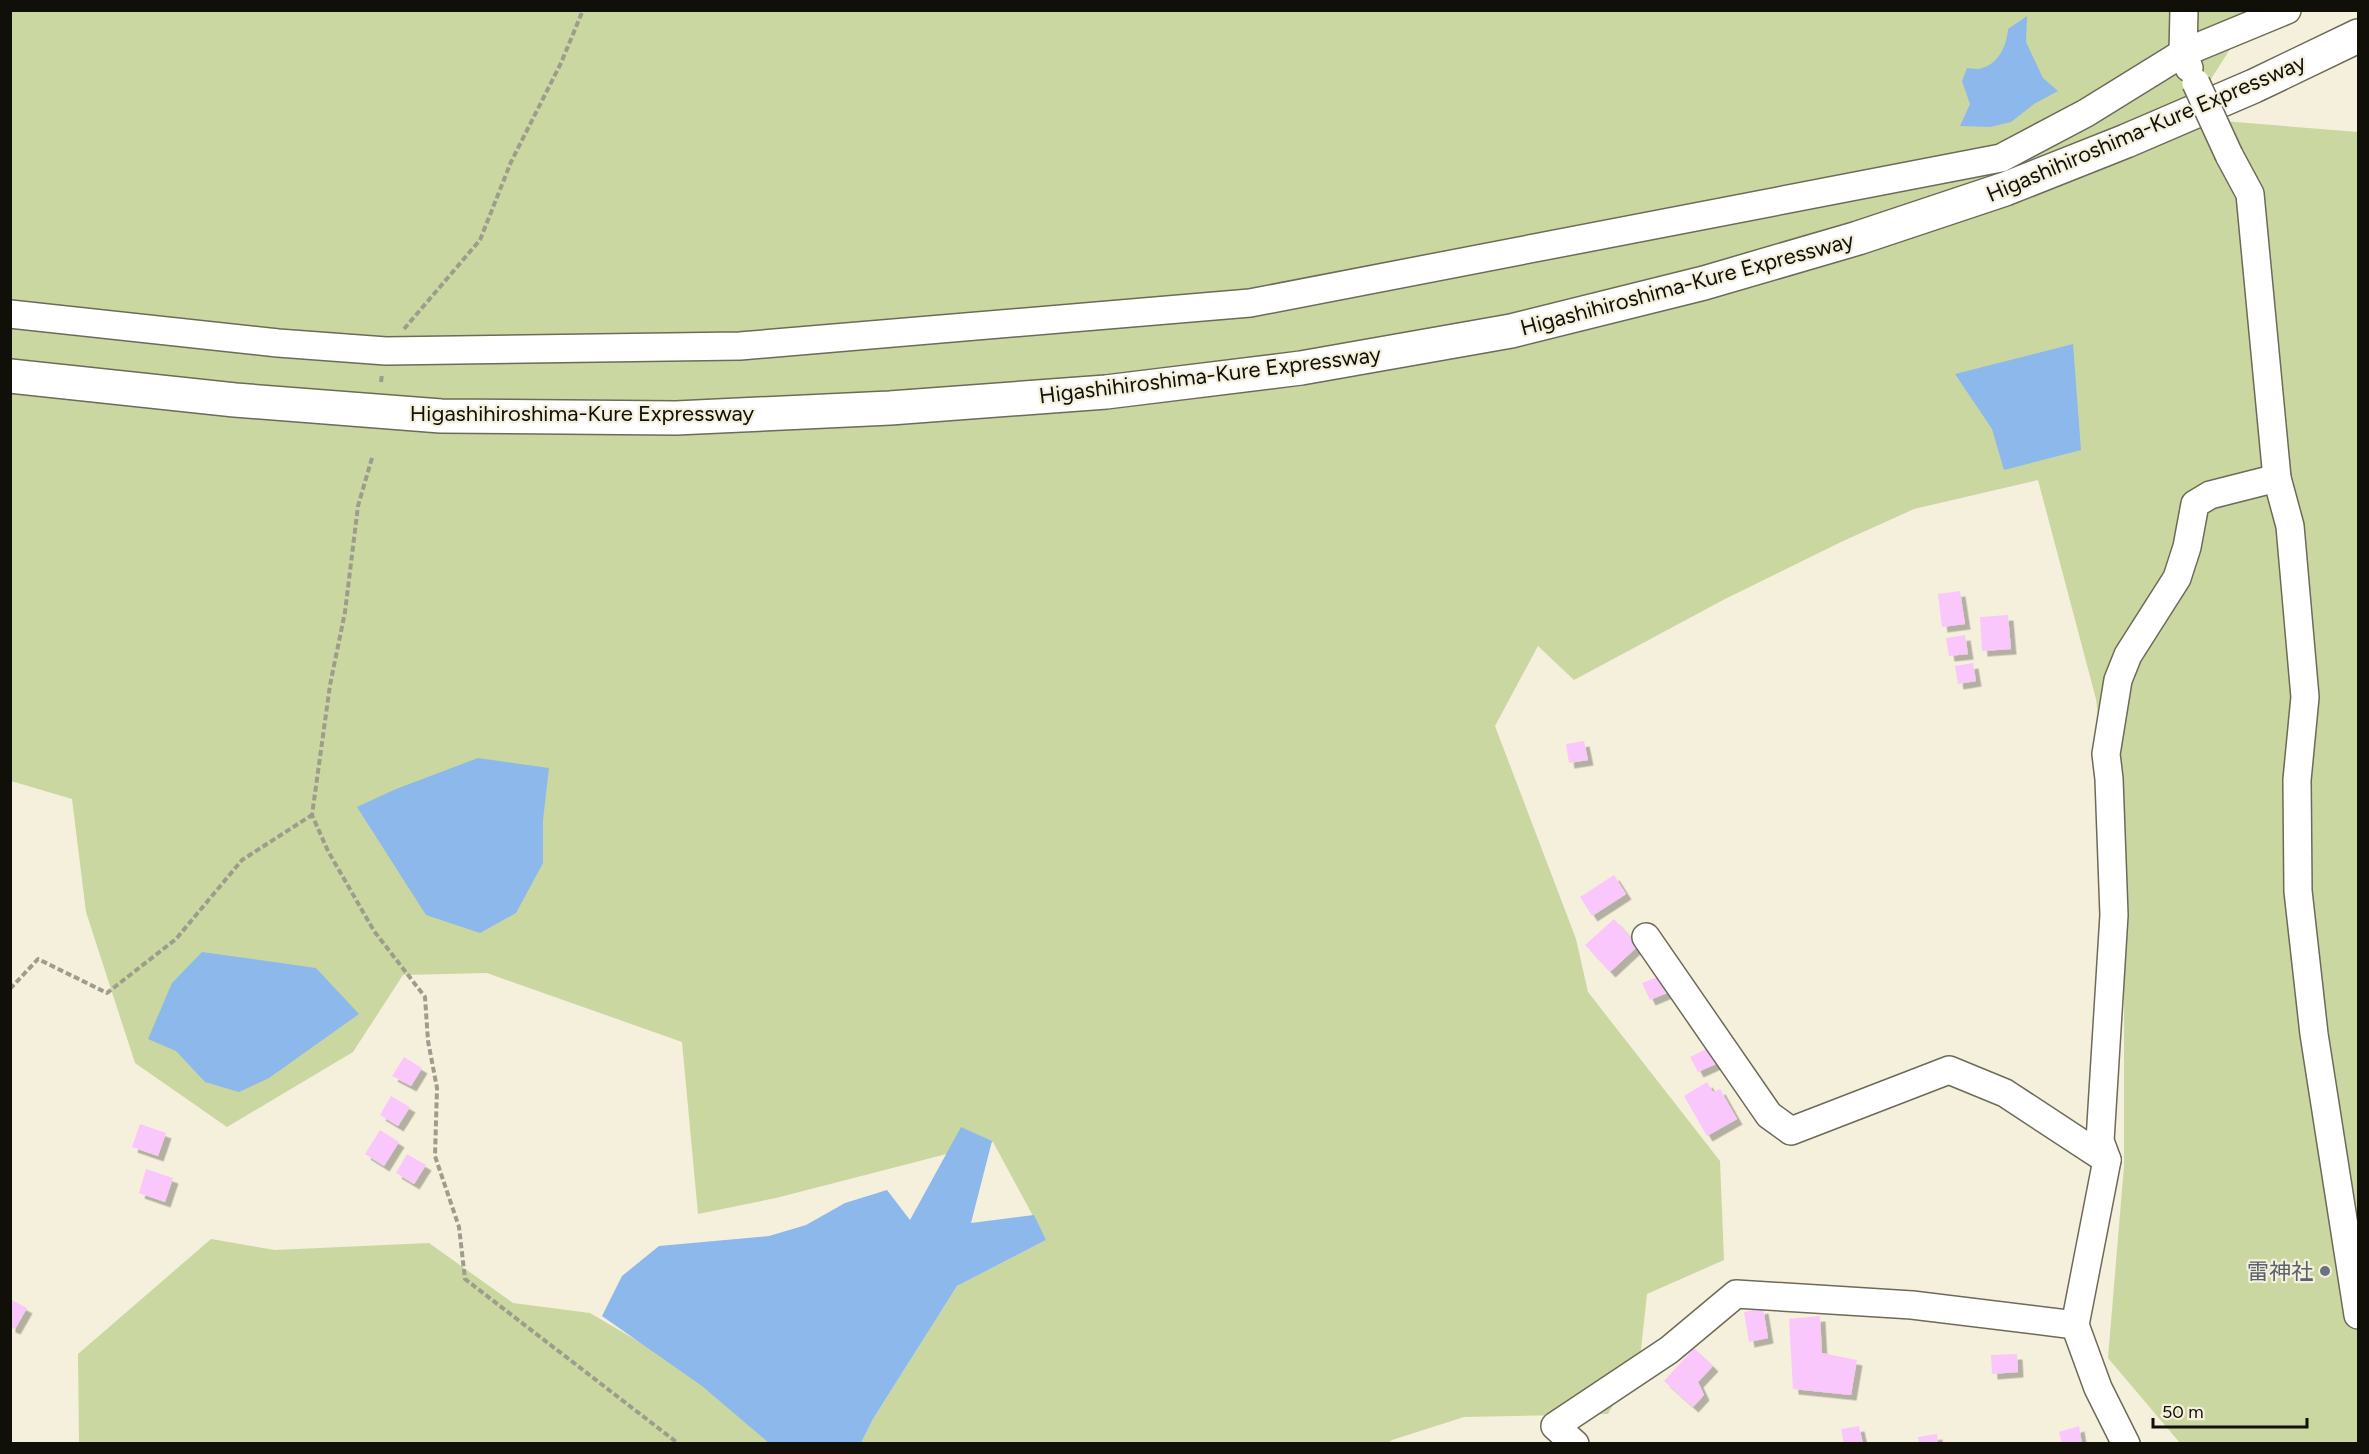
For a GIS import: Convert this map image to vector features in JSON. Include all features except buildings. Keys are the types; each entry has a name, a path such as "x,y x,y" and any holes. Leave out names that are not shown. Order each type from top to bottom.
{"highway":[{"name":"Higashihiroshima-Kure Expressway","path":"10,376 235,400 441,416 676,418 890,408 1106,392 1302,368 1511,331 1704,283 1858,238 2005,189 2126,141 2254,86 2358,36"}],"street":[{"path":"2184,10 2183,53 2229,155 2250,195 2277,478 2290,526 2305,697 2297,780 2298,891 2314,1034 2358,1315"},
{"path":"10,314 278,343 386,351 740,346 1250,303 2001,158 2086,113 2183,53 2287,10"},
{"path":"2126,1443 2098,1388 2075,1325 2108,1160 2100,1141 2114,915 2106,754 2118,680 2128,655 2177,578 2187,548 2195,504 2210,495 2277,478"},
{"path":"1646,937 1769,1115 1791,1131 1949,1070 2004,1093 2108,1160"},
{"path":"1575,1443 1555,1426 1669,1350 1736,1294 1912,1305 2075,1325"}],"path":[{"path":"386,351 480,240 511,162 561,63 583,10"},
{"path":"372,458 358,506 345,612 330,685 312,815 328,851 374,931 424,997 428,1041 437,1088 435,1156 459,1227 465,1279 679,1443"},
{"path":"10,989 38,959 107,993 176,939 242,860 312,815"}],"green space":[{"path":"10,11 2251,11 2234,43 2186,118 2358,132 2358,1443 2180,1443 2108,1358 2124,1166 2124,937 2096,699 2038,480 1914,509 1725,599 1574,680 1538,646 1495,726 1576,939 1588,992 1720,1161 1724,1260 1647,1294 1640,1358 1608,1414 1464,1417 1392,1440 1387,1444 861,1443 873,1419 957,1286 1046,1240 993,1142 776,1198 698,1214 682,1042 487,973 403,975 353,1052 227,1127 135,1063 86,912 72,799 11,781"},
{"path":"211,1239 275,1250 429,1243 513,1303 590,1313 812,1443 79,1443 78,1354"}],"water":[{"path":"2027,16 2026,42 2043,78 2058,91 2034,104 2011,122 1990,127 1960,126 1970,104 1962,81 1967,68 1980,69 1993,62 2004,47 2008,29"},
{"path":"2073,344 2081,450 2004,470 1992,429 1955,374"},
{"path":"478,758 549,768 543,820 543,863 516,913 480,933 426,915 357,807 396,789"},
{"path":"202,952 316,968 359,1014 269,1078 239,1092 205,1082 176,1051 148,1039 172,983"},
{"path":"961,1127 992,1141 971,1223 1034,1215 1046,1240 957,1286 873,1419 861,1443 769,1443 702,1386 602,1316 622,1276 659,1246 769,1236 806,1225 845,1203 887,1190 910,1220"}],"place":[{"name":"雷神社","path":"2325,1271"}]}
